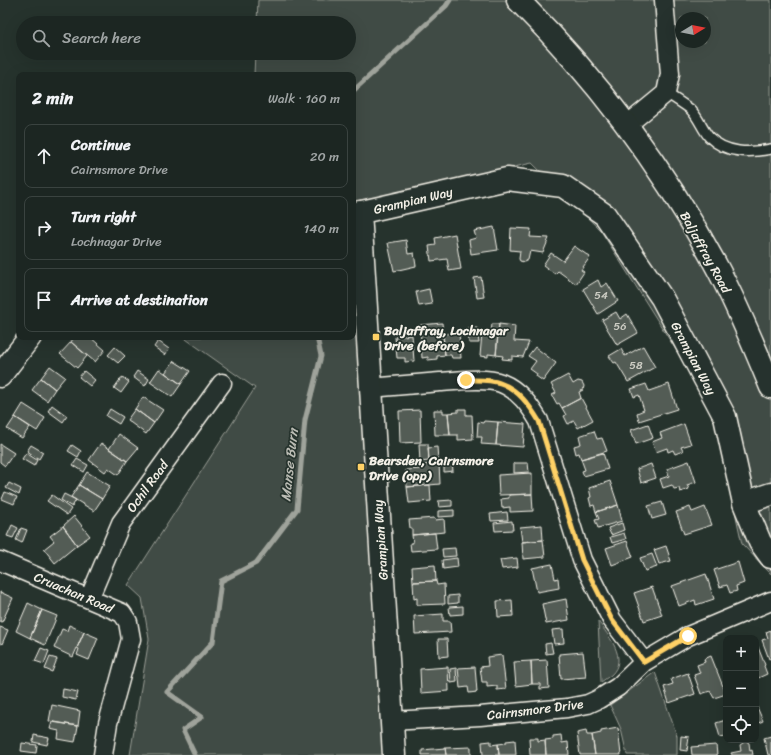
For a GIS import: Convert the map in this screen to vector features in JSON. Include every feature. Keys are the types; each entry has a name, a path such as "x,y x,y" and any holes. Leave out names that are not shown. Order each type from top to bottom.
{"street":[{"name":"Baljaffray Road","path":"518,0 543,25 585,72 627,125 663,177 719,272 752,339 771,387"},
{"path":"627,125 666,93 670,74 664,0"},
{"name":"Grampian Way","path":"394,755 370,388 356,213 507,179 563,186 605,215 662,298 725,417 744,503 760,542 771,557"},
{"path":"0,376 28,340"},
{"path":"370,388 466,380 483,380 500,382 512,389 528,404 539,421 582,560 612,620 644,662"},
{"name":"Ochil Road","path":"89,599 121,523 222,383"},
{"path":"744,503 771,494"},
{"name":"Cruachan Road","path":"0,561 122,613 128,622 131,639 108,723 103,755"},
{"name":"Cairnsmore Drive","path":"391,721 480,716 578,707 599,699 618,687 644,662 688,636 771,601"}],"lane":[{"path":"666,93 691,110 709,137 724,147 742,152 757,152 771,149"}],"shaded area":[{"path":"258,0 771,0 771,574 742,544 712,407 601,231 532,163 356,202 356,72 254,72 255,60 356,60 356,16 257,16"},
{"path":"356,302 384,755 130,755 149,639 142,598 128,585 255,388 187,340 356,340"},
{"path":"598,621 615,647 618,662 611,675 601,682"},
{"path":"655,672 677,736 677,755 627,755 621,729 610,705"}],"building":[{"path":"494,227 498,250 471,254 469,240 476,238 474,231"},
{"path":"511,228 531,229 530,237 549,238 543,253 530,251 528,260 524,262 520,261 520,251 510,250"},
{"path":"455,234 461,269 449,271 447,259 431,261 429,246 436,245 435,238"},
{"path":"406,240 408,254 414,253 416,266 394,271 388,243"},
{"path":"574,246 590,257 581,270 584,272 576,284 558,271 555,274 543,265 551,253 563,261"},
{"path":"481,277 484,297 477,298 474,278"},
{"path":"598,280 601,287 607,283 618,301 598,314 583,289"},
{"path":"429,289 432,304 419,306 416,292"},
{"path":"616,312 620,319 627,314 638,333 617,345 602,320"},
{"path":"442,323 445,355 437,356 437,359 428,360 428,357 422,358 420,325"},
{"path":"492,324 499,324 496,355 488,354 488,357 480,356 482,333 491,333"},
{"path":"499,324 515,326 514,341 529,342 523,357 512,356 512,360 502,359 503,356 496,355"},
{"path":"477,328 479,343 469,343 468,329"},
{"path":"459,333 461,358 452,358 451,355 445,355 443,334"},
{"path":"412,335 414,361 405,362 405,358 397,358 395,337"},
{"path":"72,340 93,340 105,350 95,362 71,342"},
{"path":"158,341 169,349 165,355 154,347"},
{"path":"71,342 87,356 77,368 60,354"},
{"path":"643,346 655,367 628,382 616,362 614,363 609,356 621,349 625,356"},
{"path":"115,347 125,356 118,363 108,355"},
{"path":"535,347 556,363 543,381 530,369 536,361 528,356"},
{"path":"174,361 190,371 181,384 165,373"},
{"path":"50,366 65,377 55,389 41,378"},
{"path":"159,369 181,384 172,397 150,382"},
{"path":"84,371 95,380 90,386 79,377"},
{"path":"137,371 149,379 145,386 133,377"},
{"path":"568,375 573,384 578,381 582,382 584,386 583,390 579,392 581,398 562,408 559,403 557,404 552,395 556,393 551,384"},
{"path":"122,377 129,382 121,393 114,388"},
{"path":"41,378 55,389 47,401 32,390"},
{"path":"646,384 649,391 669,384 677,409 639,421 637,413 644,410 639,395 634,397 631,389"},
{"path":"143,397 163,410 154,423 135,409"},
{"path":"581,398 593,420 578,428 574,421 568,424 564,416 566,415 562,408"},
{"path":"23,404 45,418 37,431 15,417"},
{"path":"52,405 67,416 63,422 48,411"},
{"path":"110,409 123,417 119,424 106,416"},
{"path":"135,409 154,423 146,434 127,420"},
{"path":"458,409 466,409 466,415 472,415 473,439 458,440 458,435 450,435 448,413 458,412"},
{"path":"420,410 421,442 400,443 399,411"},
{"path":"434,410 443,410 443,413 448,413 450,435 435,435"},
{"path":"15,417 30,427 22,438 7,429"},
{"path":"484,421 498,422 496,445 481,444 482,437 477,437 478,422 483,423"},
{"path":"498,422 525,424 523,447 496,445"},
{"path":"648,424 653,438 636,444 631,430"},
{"path":"684,424 691,444 681,447 683,451 675,454 673,450 668,452 667,448 656,452 652,442 662,438 660,433"},
{"path":"594,431 597,439 602,438 607,451 581,459 579,453 576,454 574,446 581,444 579,436"},
{"path":"119,434 138,448 127,461 109,449"},
{"path":"101,443 127,461 118,475 108,468 105,472 89,460"},
{"path":"0,444 14,453 5,466 0,462"},
{"path":"419,444 428,444 429,461 420,462"},
{"path":"31,445 43,452 39,459 27,451"},
{"path":"72,445 81,451 78,457 68,451"},
{"path":"437,447 438,460 429,461 428,448"},
{"path":"26,453 37,460 34,466 22,459"},
{"path":"603,453 608,469 584,476 582,471 585,470 581,459"},
{"path":"77,459 88,465 84,472 73,465"},
{"path":"444,461 452,461 453,471 444,472"},
{"path":"689,461 696,482 687,485 689,489 680,492 679,488 674,489 672,485 663,488 660,479 669,476 667,469"},
{"path":"439,463 440,484 407,487 406,470 422,469 422,465"},
{"path":"514,463 528,463 529,472 514,473"},
{"path":"651,464 656,478 641,483 637,469"},
{"path":"87,472 110,486 102,499 79,485"},
{"path":"532,473 532,494 499,495 498,475"},
{"path":"610,481 618,505 596,512 594,505 591,506 589,488"},
{"path":"9,483 21,489 19,495 6,488"},
{"path":"79,485 102,499 94,511 71,497"},
{"path":"430,485 431,501 409,503 407,487"},
{"path":"5,492 17,497 14,504 2,499"},
{"path":"64,494 76,500 72,507 61,500"},
{"path":"532,494 533,511 510,512 510,507 502,508 501,499 509,498 509,495"},
{"path":"52,495 71,509 67,515 47,501"},
{"path":"452,500 452,506 439,507 438,501"},
{"path":"662,502 666,515 652,519 648,506"},
{"path":"618,505 622,521 598,528 595,520 599,519 596,512"},
{"path":"690,507 692,512 705,507 712,525 684,534 676,512"},
{"path":"454,510 454,516 438,517 438,511"},
{"path":"507,512 508,520 491,521 490,514"},
{"path":"74,516 90,536 77,545 63,526"},
{"path":"434,518 435,520 444,519 445,532 412,535 412,528 410,528 409,520"},
{"path":"512,521 513,530 495,531 494,523"},
{"path":"622,523 624,530 611,535 608,528"},
{"path":"12,525 18,528 13,538 7,536"},
{"path":"542,525 543,540 522,542 520,527"},
{"path":"63,526 77,545 55,563 44,549 54,541 50,536"},
{"path":"21,528 27,530 22,543 16,540"},
{"path":"435,533 437,549 411,551 410,543 413,543 412,535"},
{"path":"624,533 626,539 612,543 610,537"},
{"path":"543,540 545,557 523,559 522,542"},
{"path":"627,541 633,557 612,565 606,548"},
{"path":"666,546 671,561 659,564 654,550"},
{"path":"455,548 456,556 443,557 442,549"},
{"path":"652,554 657,567 645,571 640,558"},
{"path":"457,558 458,567 443,569 442,560"},
{"path":"517,558 518,567 502,569 500,560"},
{"path":"738,562 744,583 736,586 737,591 730,593 727,585 720,587 714,570"},
{"path":"552,564 555,579 558,578 559,588 537,592 532,568"},
{"path":"435,565 436,581 413,582 412,567"},
{"path":"706,574 714,599 696,605 695,600 679,606 672,586"},
{"path":"436,581 437,585 444,584 445,604 417,605 417,598 414,599 413,582"},
{"path":"652,587 662,615 644,621 634,593"},
{"path":"0,592 13,598 2,622 0,621"},
{"path":"458,595 458,603 448,604 448,596"},
{"path":"566,599 569,620 546,624 542,604"},
{"path":"512,600 513,616 498,617 497,601"},
{"path":"28,603 42,610 30,638 16,631"},
{"path":"463,606 463,614 450,615 449,607"},
{"path":"42,610 57,616 45,645 30,638"},
{"path":"443,614 443,621 450,621 451,632 415,634 414,616"},
{"path":"69,625 84,632 73,657 54,648 62,629 67,631"},
{"path":"0,627 8,630 2,644 0,643"},
{"path":"563,629 564,643 554,644 552,630"},
{"path":"771,630 771,658 769,659 762,640 768,638 766,632"},
{"path":"84,632 98,638 89,660 77,655 79,649 77,648"},
{"path":"438,639 447,639 448,656 439,657"},
{"path":"551,643 553,653 546,654 545,644"},
{"path":"41,648 49,651 44,664 35,661"},
{"path":"759,650 765,665 767,674 759,678"},
{"path":"583,652 586,677 561,679 559,654"},
{"path":"502,655 506,689 497,690 497,686 487,687 487,682 482,682 480,667 488,666 487,657"},
{"path":"711,656 723,686 723,695 714,698 710,691 701,694 694,675 700,673 697,665 705,662 704,659"},
{"path":"50,657 57,659 52,672 45,669"},
{"path":"547,660 549,688 540,689 540,684 532,684 531,661"},
{"path":"531,661 532,684 516,686 514,662"},
{"path":"448,667 449,691 421,693 420,669"},
{"path":"475,667 477,692 469,693 468,687 460,688 458,668"},
{"path":"456,668 457,682 451,683 450,669"},
{"path":"688,673 695,694 669,703 664,687 673,684 671,679"},
{"path":"63,689 78,692 76,700 62,697"},
{"path":"52,705 80,711 78,726 49,721"},
{"path":"759,712 763,721 759,723"},
{"path":"723,721 723,736 720,737 716,723"},
{"path":"52,722 78,726 75,742 58,739 59,731 50,729"},
{"path":"618,728 621,755 595,755 592,735 601,733 601,731"},
{"path":"586,731 587,735 592,735 595,755 580,755 577,733"},
{"path":"34,735 49,738 47,745 33,742"},
{"path":"561,735 562,743 568,742 569,755 546,755 545,740 553,739 553,736"},
{"path":"681,736 689,737 687,751 680,750"},
{"path":"771,736 771,755 768,755 764,738"},
{"path":"529,738 538,738 538,741 545,740 546,755 530,755"},
{"path":"515,740 516,755 499,755 498,744"},
{"path":"491,741 491,745 498,744 499,755 483,755 482,742"},
{"path":"22,743 37,745 36,753 21,751"},
{"path":"743,743 749,743 750,751 752,750 753,755 732,755 731,753 741,751 740,745"},
{"path":"716,745 717,755 692,755 691,747"},
{"path":"471,747 471,755 446,755 445,748"},
{"path":"445,748 446,755 422,755 422,750"}],"waterway":[{"name":"Manse Burn","path":"356,88 446,6 450,0"},
{"name":"Manse Burn","path":"195,755 183,730 202,717 167,692 213,642 221,581 256,563 297,509 305,420 321,356 318,340"}],"place":[{"name":"Baljaffray, Lochnagar Drive (before)","path":"376,337"},
{"name":"Bearsden, Cairnsmore Drive (opp)","path":"361,467"}],"route":[{"path":"466,380 500,382 512,389 528,404 539,421 582,560 612,620 644,662 688,636"}]}
